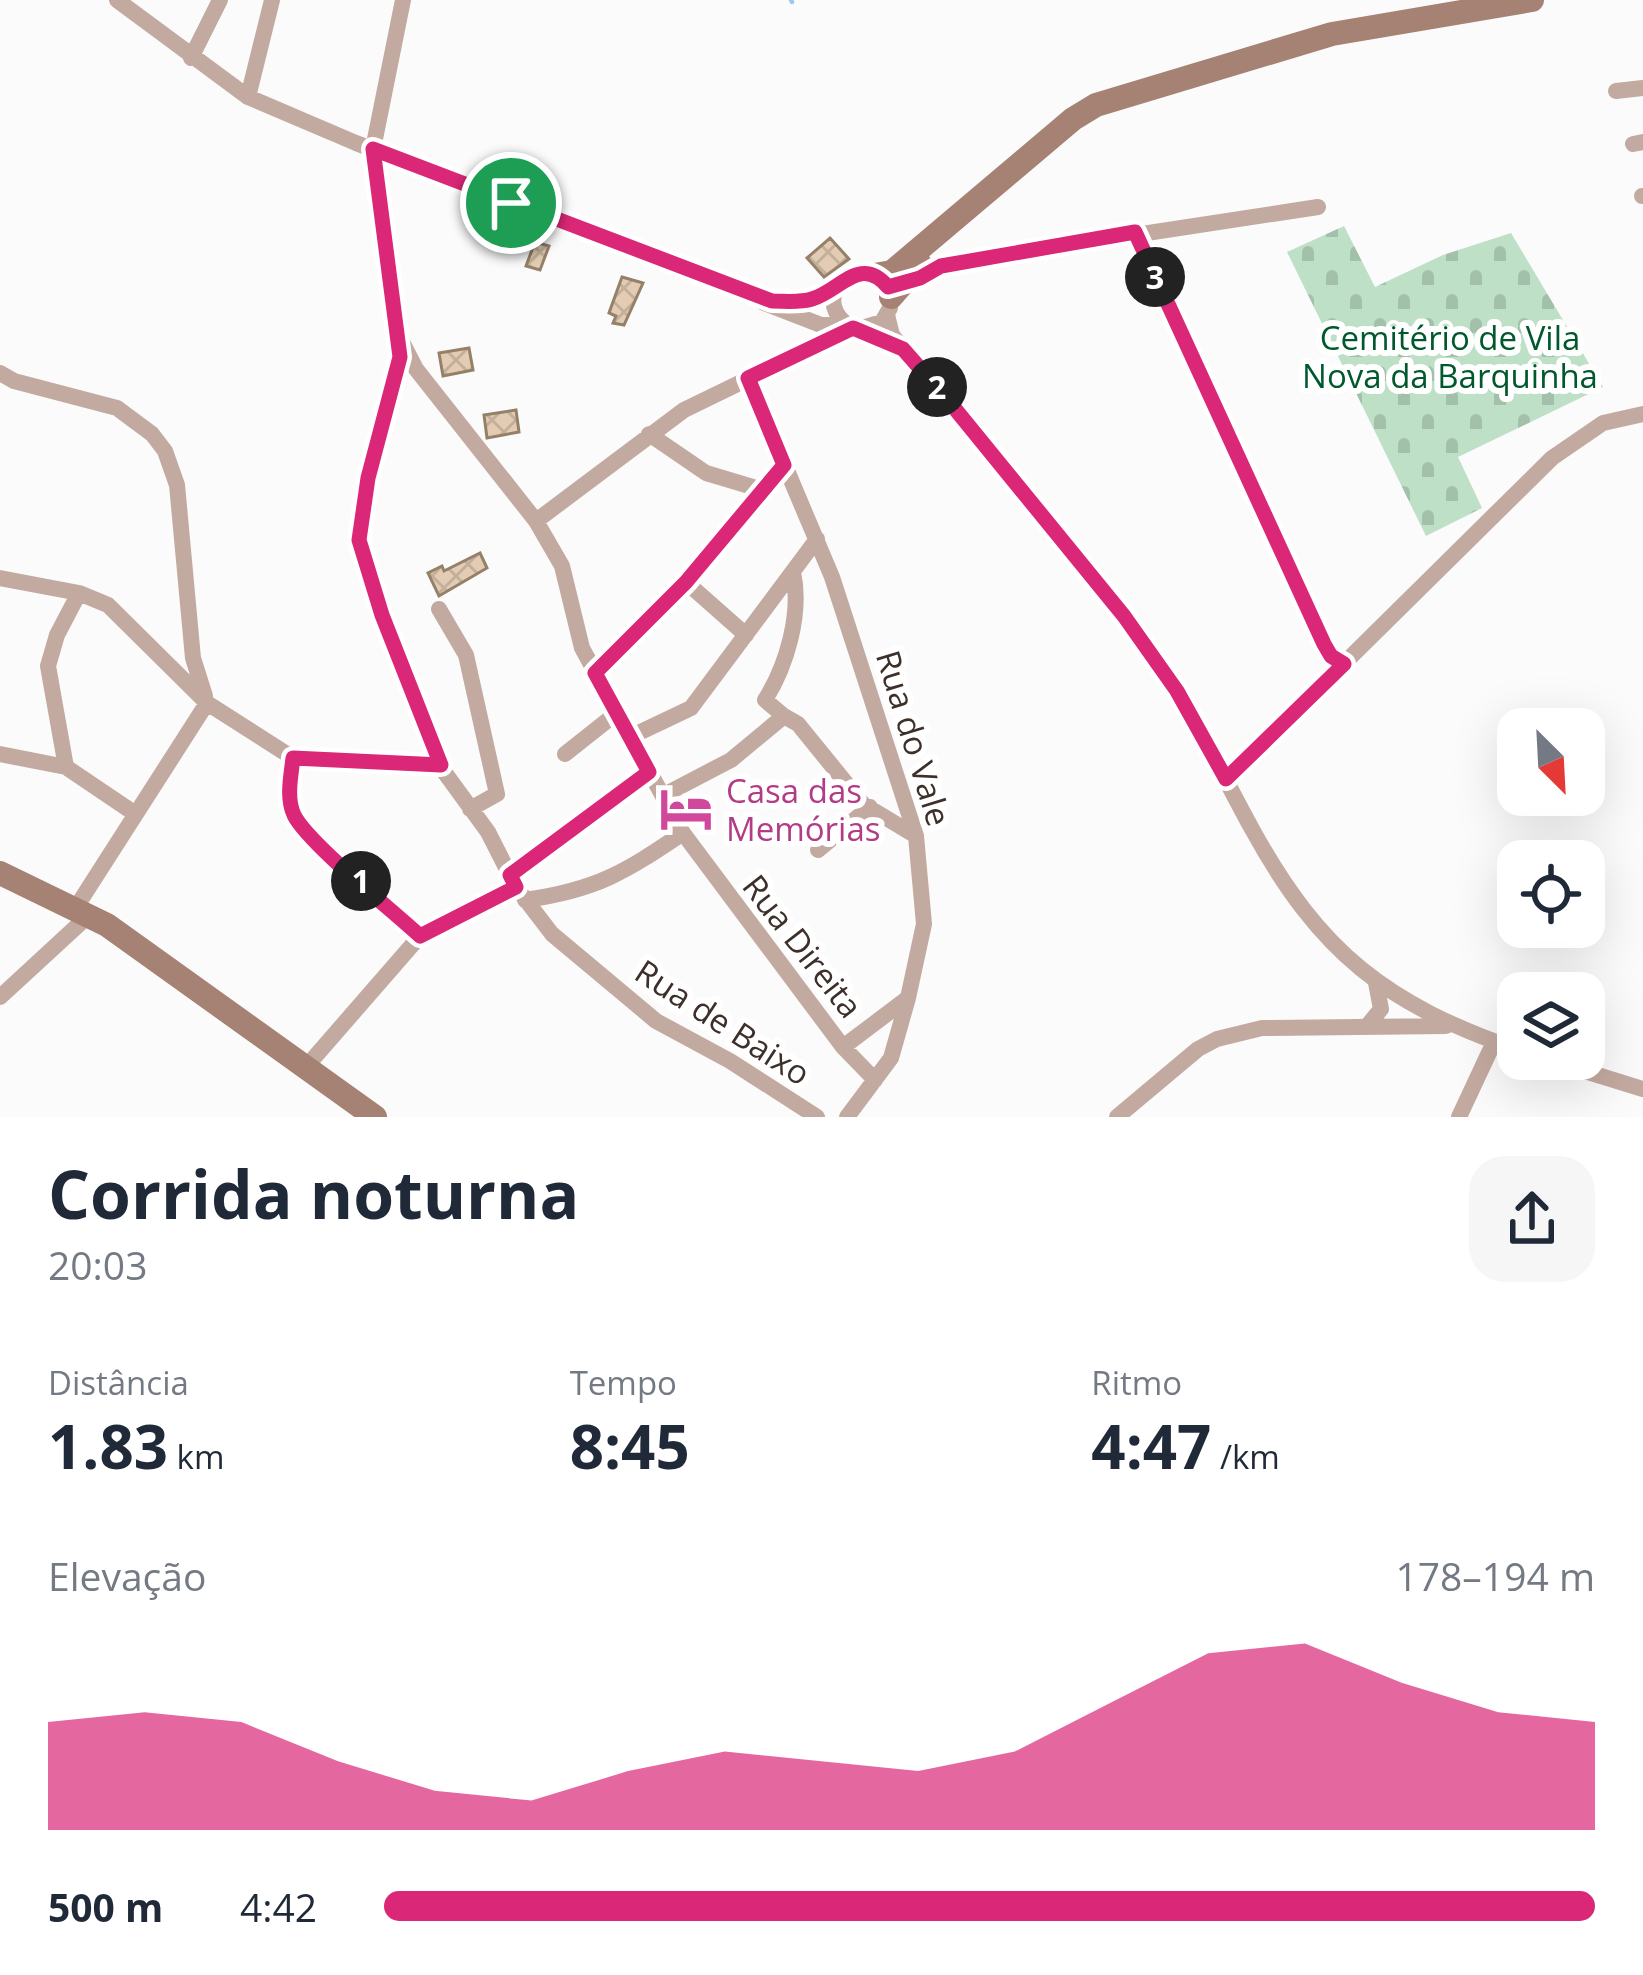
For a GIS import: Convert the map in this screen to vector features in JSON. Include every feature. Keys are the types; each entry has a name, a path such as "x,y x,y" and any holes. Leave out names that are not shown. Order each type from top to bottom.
{"street":[{"path":"117,0 248,97 748,294 772,301 806,302 855,273 889,294"},
{"path":"191,58 220,0"},
{"path":"248,97 272,0"},
{"path":"399,336 373,149 403,0"},
{"path":"748,294 820,325 875,326 889,294 942,233 1060,130 1096,105 1332,34 1532,0"},
{"path":"1616,91 1643,88"},
{"path":"889,294 941,266 964,261 1318,207"},
{"path":"1135,232 1324,644 1344,664"},
{"path":"889,294 964,261"},
{"path":"839,284 834,302 853,327 903,349"},
{"path":"889,294 892,335 1124,616 1177,691 1300,907 1330,943 1376,983 1453,1026 1497,1043"},
{"path":"801,356 819,339 820,325"},
{"path":"536,521 683,410 853,327"},
{"name":"Rua Direita","path":"399,336 416,369 536,521 562,566 582,648 683,833 843,1047 875,1080"},
{"name":"Rua de Baixo","path":"399,336 400,357 368,478 359,540 382,615 441,765 552,934 656,1021 730,1061 810,1116"},
{"path":"0,373 117,409 152,434 165,451 177,485 193,658 207,703"},
{"name":"Rua do Vale","path":"748,378 817,539 916,836 924,924 908,998 890,1058 847,1117"},
{"path":"1226,779 1574,440 1603,423 1643,414"},
{"path":"650,434 706,473 764,490"},
{"path":"595,673 686,582 784,465"},
{"path":"630,736 691,708 817,539"},
{"path":"793,572 798,596 779,677 765,700 798,724 870,808 916,836"},
{"path":"0,578 79,593 109,605 207,703 293,758 441,765"},
{"path":"686,582 746,635"},
{"path":"66,767 48,666 57,635 79,593"},
{"path":"440,609 466,655 497,794 470,809"},
{"path":"0,997 82,912 134,813 207,703"},
{"path":"565,754 618,712"},
{"path":"664,795 731,760 784,716"},
{"path":"0,754 66,767 134,813"},
{"path":"293,758 290,796 296,819 420,936"},
{"path":"306,1067 420,936 517,887 649,772"},
{"path":"818,850 870,808"},
{"path":"517,887 569,894 615,879 683,833"},
{"path":"0,874 82,912 376,1117"},
{"path":"1368,1025 1381,1009 1376,983"},
{"path":"843,1047 908,998"},
{"path":"1117,1117 1198,1049 1217,1040 1262,1028 1453,1026"},
{"path":"1459,1117 1494,1042"},
{"path":"1605,1077 1643,1089"}],"green space":[{"name":"Cemitério de Vila Nova da Barquinha","path":"1344,226 1375,287 1443,255 1511,233 1603,387 1458,457 1482,508 1426,536 1287,252"}],"building":[{"path":"830,238 849,259 824,277 807,258"},
{"path":"535,242 549,246 540,270 526,266"},
{"path":"622,277 643,283 624,325 613,323 616,316 609,313"},
{"path":"469,348 473,370 443,376 439,353"},
{"path":"516,410 519,432 487,438 484,415"},
{"path":"480,553 487,568 439,596 428,573 442,566 444,571"}],"place":[{"name":"Casa das Memórias","path":"686,809"}],"route":[{"path":"373,149 511,203 772,301 806,302 855,273 874,274 888,287 941,266 1135,232 1324,644 1344,664 1226,779 1177,691 1124,616 947,399 903,349 853,328 748,378 784,465 686,582 595,673 649,772 510,875 516,887 420,936 296,819 290,780 293,758 441,765 364,567 359,540 368,478 400,357 373,149"}]}
